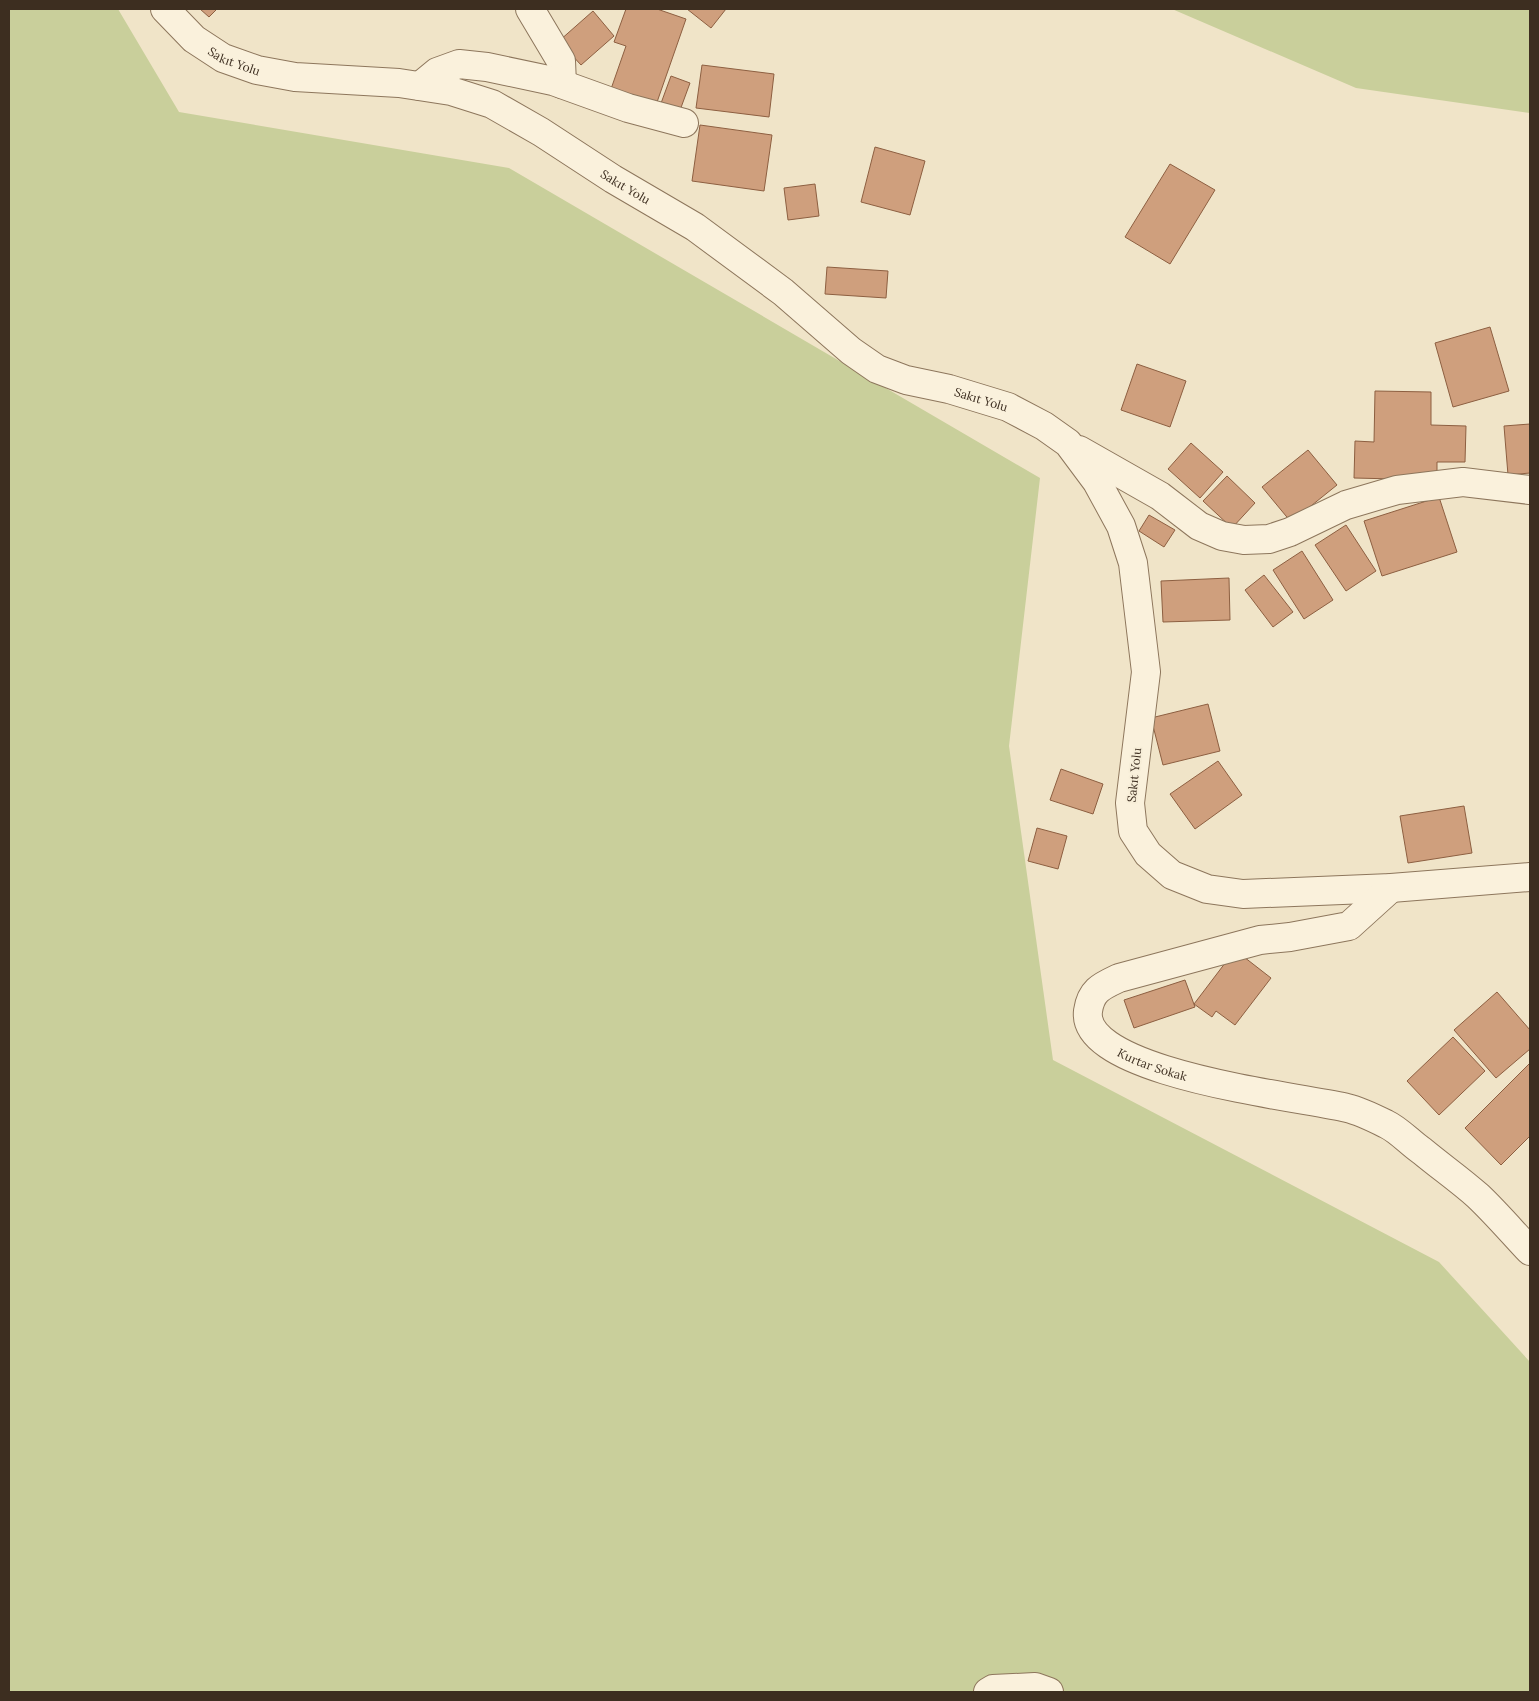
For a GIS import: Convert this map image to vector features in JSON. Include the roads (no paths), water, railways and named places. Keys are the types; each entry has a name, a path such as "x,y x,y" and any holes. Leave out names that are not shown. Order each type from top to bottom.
{"street":[{"name":"Sakıt Yolu","path":"165,9 194,39 223,58 257,70 295,78 399,83 420,86 451,91 492,104 695,227 783,292 851,352 877,369 906,380 949,389 1008,407 1044,426 1068,443 1097,482 1120,526 1133,563 1146,672 1130,803 1133,831 1148,854 1172,875 1207,889 1243,894 1391,888 1530,877"},
{"path":"530,9 561,61 562,84"},
{"path":"420,86 437,72 460,64 487,67 553,80 628,108 684,123"},
{"path":"1068,443 1160,496 1199,526 1222,536 1244,540 1269,539 1290,532 1346,505 1397,490 1463,482 1530,490"},
{"name":"Kurtar Sokak","path":"1391,888 1348,926 1290,937 1260,940 1119,978 1100,987 1089,1001 1087,1017 1093,1032 1106,1045 1129,1057 1173,1072 1228,1086 1349,1108 1388,1125 1478,1196 1530,1250"},
{"path":"988,1692 993,1689 1028,1687 1036,1687 1049,1692"}]}
